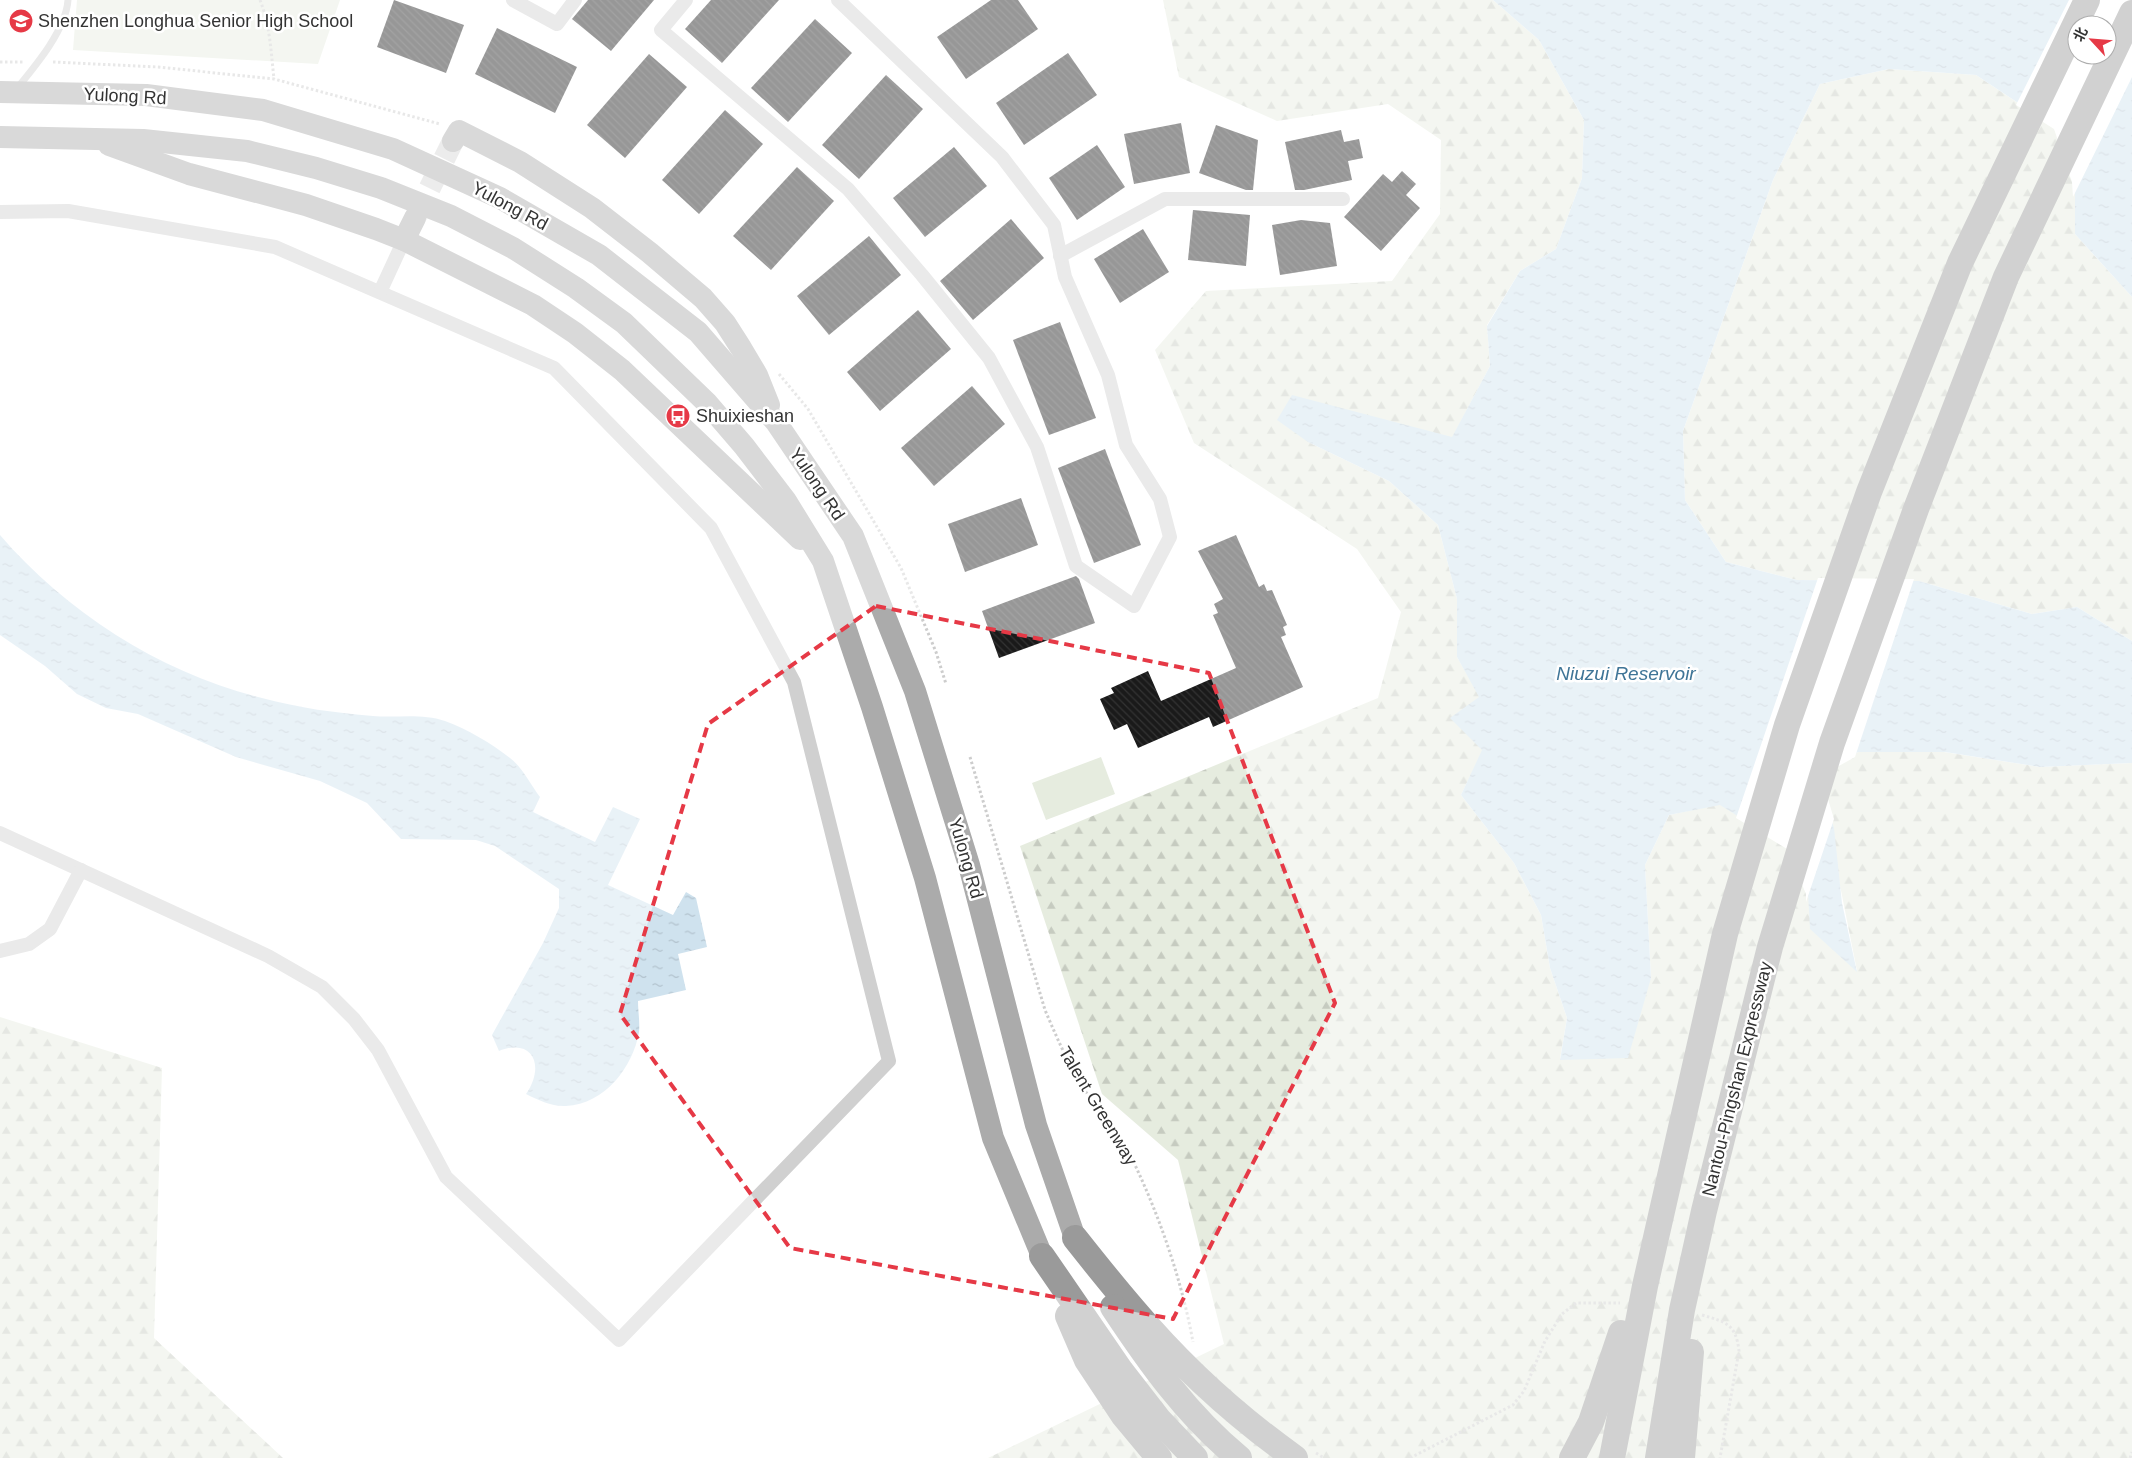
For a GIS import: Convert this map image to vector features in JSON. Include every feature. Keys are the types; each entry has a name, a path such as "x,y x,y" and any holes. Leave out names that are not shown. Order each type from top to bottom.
{"highway":[{"path":"1612,1458 1664,1196 1725,934 1787,725 1869,492 1960,262 2087,0"},
{"name":"Nantou-Pingshan Expressway","path":"1704,1211 1770,947 1832,743 1916,509 2006,277 2132,13"},
{"path":"1572,1458 1590,1422 1609,1374 1664,1196"},
{"path":"1658,1458 1682,1310 1704,1211"},
{"path":"1682,1458 1704,1211"},
{"path":"1076,1238 1133,1310 1173,1352 1257,1431 1302,1454"},
{"path":"1076,1238 1112,1305 1173,1392 1216,1438 1239,1458"},
{"path":"1042,1256 1087,1360 1124,1416 1159,1458"},
{"path":"1042,1256 1120,1371 1159,1420 1195,1458"}],"main road":[{"name":"Yulong Rd","path":"7,92 146,96 263,110 393,149 500,198 599,255 698,332 776,422 853,536 915,691 969,866 1036,1125 1076,1238"},
{"path":"454,141 459,131 520,162 576,198 650,253 703,298 725,323 757,375 776,422"},
{"name":"Yulong Rd","path":"0,137 143,140 247,151 316,168 381,188 452,216 513,248 576,288 624,323 707,403 744,446 786,501 823,561 872,707 925,878 993,1138 1042,1256"},
{"path":"92,138 189,174 306,205 404,240 533,305 575,333 637,384 823,561"},
{"path":"404,240 415,218"}],"street":[{"path":"513,0 557,24 575,0"},
{"path":"686,0 661,30 848,188 922,275 989,358 1037,447 1076,566 1134,606 1170,537 1160,499 1126,445 1108,375 1065,277 1054,225 1002,157 838,0"},
{"path":"1060,256 1165,199 1344,199"},
{"path":"0,212 68,211 275,247 554,368 711,528 794,682 889,1061 619,1340 446,1177 378,1050 354,1019 322,987 268,956 0,833"},
{"path":"380,292 404,240"},
{"path":"0,951 29,944 50,928 81,870"}],"lane":[{"path":"7,92 39,62 67,14 68,0"}],"path":[{"path":"260,0 264,10 271,46 274,79"},
{"path":"0,62 28,62"},
{"name":"Talent Greenway","path":"970,757 1045,1010 1062,1050 1081,1082 1114,1128 1135,1165 1164,1236 1188,1314 1196,1349"},
{"path":"2130,1458 2132,1452"},
{"path":"1302,1454 1324,1458"}],"highlighted area":[{"path":"876,606 1209,673 1335,1003 1173,1319 790,1248 620,1014 708,724"}],"green space":[{"path":"77,0 340,0 318,64 73,50"},
{"path":"1163,0 1493,0 1539,40 1584,120 1582,178 1556,249 1520,271 1487,325 1490,366 1452,438 1292,396 1308,442 1389,481 1438,525 1457,599 1457,657 1480,697 1483,750 1461,795 1514,863 1541,915 1550,968 1567,1018 1560,1059 1651,978 1645,865 1669,815 1720,804 1789,848 1857,971 1818,775 1858,752 1944,752 2040,767 2132,763 2132,1458 988,1458 1224,1344 1178,1160 1102,1094 1020,846 1378,698 1401,612 1357,549 1194,443 1155,350 1206,291 1392,281 1440,214 1441,140 1388,104 1277,121 1179,77"},
{"path":"1889,69 1976,75 2056,128 2075,182 2075,234 2132,297 2132,641 2077,607 2032,614 1919,581 1797,580 1726,562 1685,500 1683,431 1773,180 1820,84"},
{"path":"1101,757 1115,794 1046,820 1032,783"},
{"path":"0,1017 162,1068 154,1338 283,1458 0,1458"}],"water":[{"name":"Niuzui Reservoir","path":"1493,0 2101,0 2109,15 2067,15 2067,65 2117,65 2117,26 2132,43 2132,297 2075,234 2075,182 2056,128 1976,75 1889,69 1820,84 1773,180 1683,431 1685,500 1726,562 1797,580 1919,581 2032,614 2077,607 2132,641 2132,763 2040,767 1945,752 1858,752 1818,775 1834,828 1842,903 1857,972 1810,929 1808,893 1789,848 1720,805 1669,815 1645,865 1651,978 1628,1058 1560,1060 1567,1018 1550,968 1541,915 1514,863 1461,795 1482,750 1450,718 1479,697 1457,657 1457,599 1438,525 1389,481 1308,442 1277,420 1292,395 1452,437 1490,366 1487,326 1520,271 1556,249 1582,178 1584,120 1539,40"},
{"path":"0,535 55,590 86,614 152,656 188,673 224,687 276,702 331,712 373,716 427,717 453,724 487,742 518,766 540,797 533,812 595,842 613,807 640,819 608,885 673,915 686,892 696,898 707,947 678,954 686,990 638,1001 639,1032 631,1058 615,1081 593,1099 580,1104 561,1106 546,1103 526,1094 535,1074 533,1057 528,1051 521,1048 499,1051 492,1035 543,943 559,908 559,889 495,846 476,840 401,839 367,803 320,781 236,757 138,714 106,708 77,694 45,666 0,635"}],"pier":[{"path":"2069,0 2104,0 2112,15 2067,15 2067,65 2117,65 2117,23 2132,39 2132,77 2073,197 2072,182 2054,129 2016,105"},
{"path":"1818,578 1914,579 1855,757 1821,776 1834,819 1806,902 1806,894 1787,849 1736,818"}],"building":[{"path":"394,0 464,25 446,73 377,47"},
{"path":"588,0 654,0 611,51 572,19"},
{"path":"711,0 779,0 722,63 685,29"},
{"path":"991,0 1018,0 1038,29 966,79 937,37"},
{"path":"815,19 852,53 788,122 751,88"},
{"path":"497,28 577,67 555,113 475,74"},
{"path":"1068,53 1097,95 1024,145 996,103"},
{"path":"649,54 687,87 625,158 587,125"},
{"path":"886,75 923,109 859,179 822,145"},
{"path":"725,110 763,144 699,214 662,180"},
{"path":"1181,123 1190,173 1134,184 1124,134"},
{"path":"1216,125 1258,140 1253,190 1246,190 1199,173"},
{"path":"1341,130 1344,142 1359,139 1363,158 1348,161 1352,180 1304,190 1295,190 1285,142"},
{"path":"1097,145 1125,187 1077,220 1049,178"},
{"path":"954,147 987,186 925,237 893,198"},
{"path":"797,167 834,201 771,270 733,236"},
{"path":"1402,171 1416,184 1406,195 1420,208 1381,251 1344,217 1383,174 1392,182"},
{"path":"1193,210 1250,215 1246,266 1188,260"},
{"path":"1011,219 1044,258 973,320 940,281"},
{"path":"1301,220 1330,223 1337,266 1280,275 1272,225"},
{"path":"1143,229 1169,272 1120,303 1094,259"},
{"path":"869,236 901,275 829,335 797,296"},
{"path":"918,310 951,349 880,411 847,372"},
{"path":"1060,322 1096,418 1049,435 1013,340"},
{"path":"972,386 1005,424 934,486 901,448"},
{"path":"1105,449 1141,545 1094,563 1058,468"},
{"path":"1021,498 1038,545 965,572 948,524"},
{"path":"1236,535 1259,587 1264,584 1267,591 1272,590 1287,625 1283,627 1286,635 1281,637 1303,687 1213,727 1209,717 1138,748 1127,724 1114,730 1100,699 1114,693 1111,688 1148,671 1161,701 1236,668 1213,615 1218,613 1214,604 1223,599 1198,551"},
{"path":"1076,576 1079,579 1095,623 999,658 982,611"}],"tunnel":[{"path":"415,218 453,141"}],"place":[{"name":"Shenzhen Longhua Senior High School","path":"21,21"},
{"name":"Shuixieshan","path":"678,416"}]}
